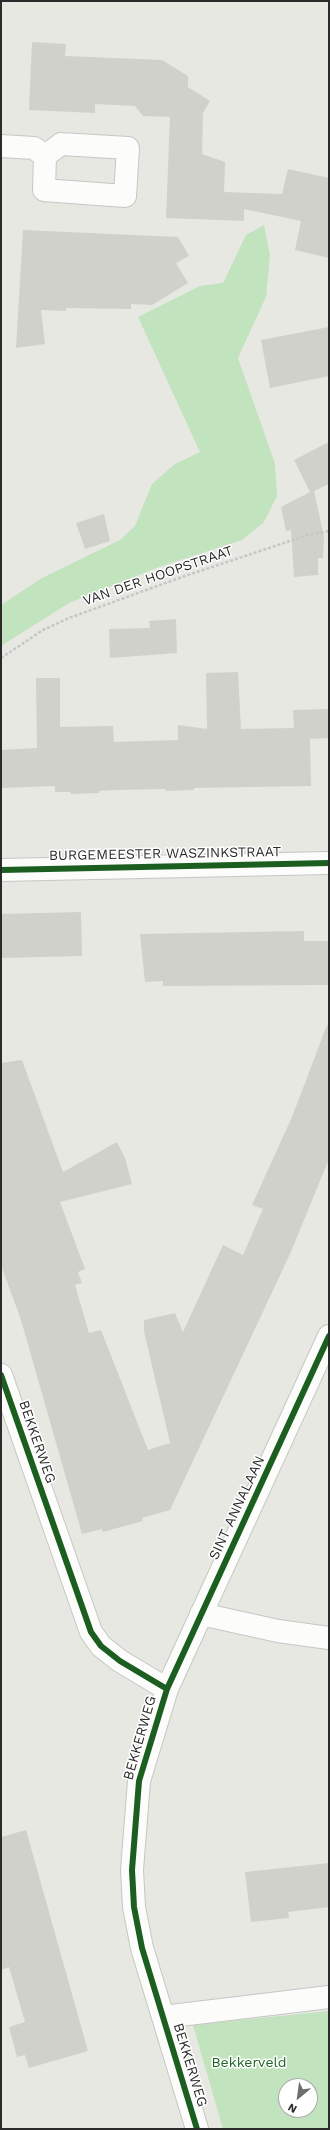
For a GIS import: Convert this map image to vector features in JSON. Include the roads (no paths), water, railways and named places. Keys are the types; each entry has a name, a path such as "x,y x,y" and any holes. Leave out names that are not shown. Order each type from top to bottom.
{"street":[{"path":"1,146 34,148 45,156"},
{"name":"BURGEMEESTER WASZINKSTRAAT","path":"1,870 329,863"},
{"name":"SINT ANNALAAN","path":"167,1689 329,1336"},
{"name":"BEKKERWEG","path":"1,1375 91,1632 101,1646 120,1661 167,1689 139,1781 132,1870 134,1907 142,1948 197,2129"},
{"path":"201,1614 278,1631 329,1638"},
{"path":"163,2017 329,1997"}],"park label":[{"name":"Bekkerveld","path":"249,2063"}]}
